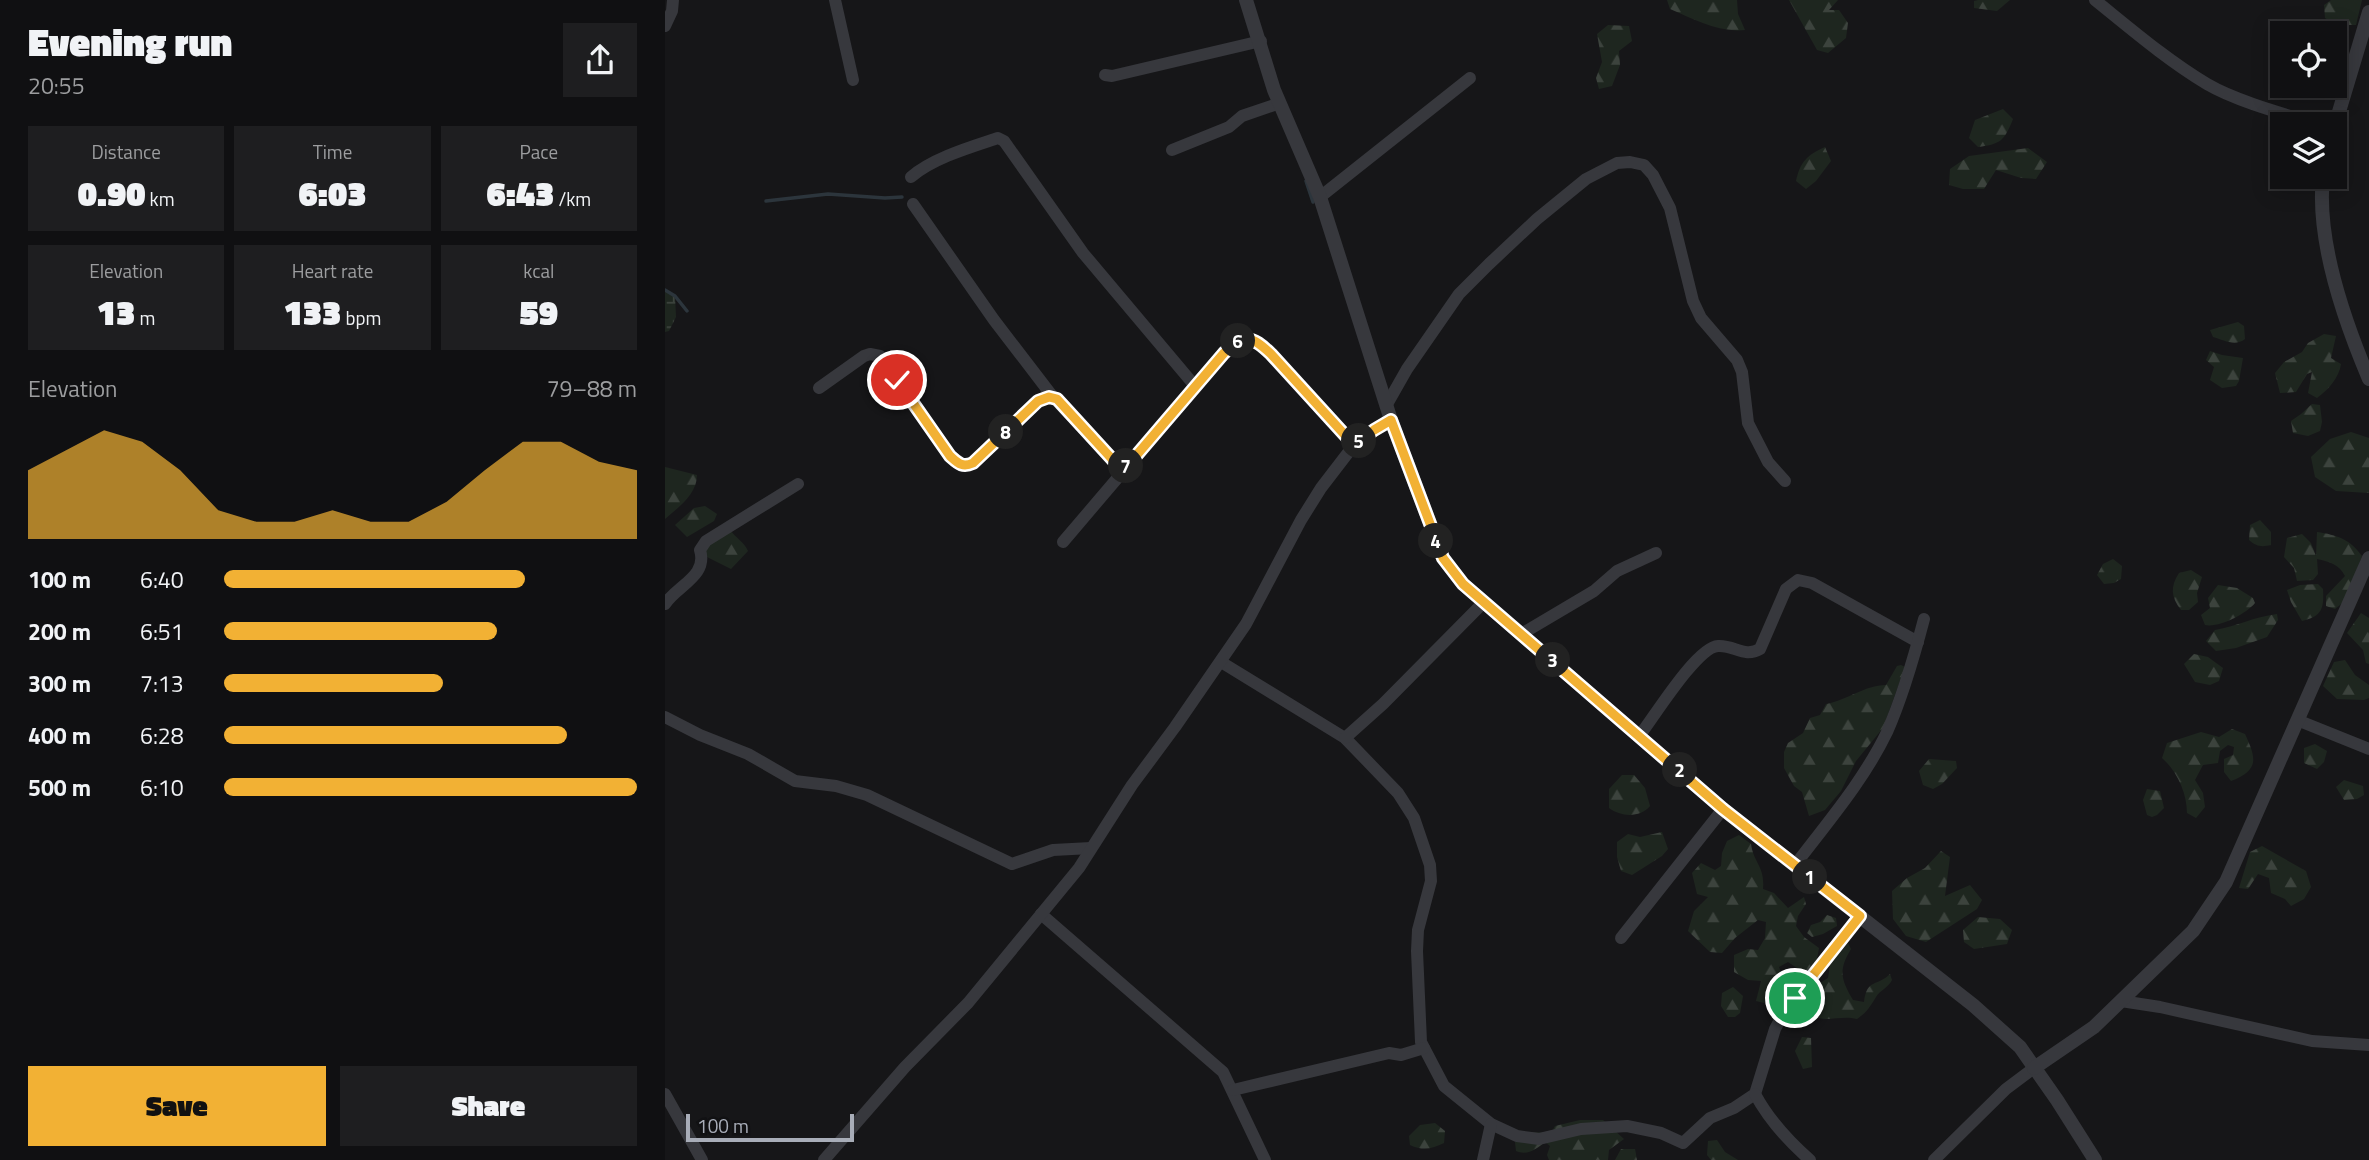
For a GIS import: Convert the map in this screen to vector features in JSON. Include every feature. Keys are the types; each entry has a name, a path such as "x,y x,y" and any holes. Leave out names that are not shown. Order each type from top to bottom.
{"street":[{"path":"665,26 672,11 673,0"},
{"path":"835,0 853,80"},
{"path":"1246,0 1280,103 1320,197 1389,413 1443,558 1463,584 1484,603 1723,809 1973,1005 2020,1047 2095,1160"},
{"path":"2095,0 2175,63 2209,85 2276,112"},
{"path":"2339,112 2369,12"},
{"path":"1105,75 1112,76 1261,41"},
{"path":"1320,197 1470,78"},
{"path":"1172,150 1229,127 1243,116 1280,103"},
{"path":"911,177 929,164 985,142 998,138 1004,141 1083,253 1195,386"},
{"path":"824,1160 896,1076 968,1003 1079,868 1132,785 1221,662 1254,609 1301,520 1336,467 1354,445 1374,430 1389,413 1407,369 1459,294 1537,219 1586,179 1617,163 1630,162 1644,165 1653,175 1670,208 1693,301 1701,318 1737,360 1742,372 1748,423 1768,463 1785,481"},
{"path":"2322,189 2325,236 2339,292 2369,379"},
{"path":"913,204 994,320 1053,397 1123,471"},
{"path":"1063,542 1195,386 1238,340 1259,343 1354,445"},
{"path":"819,388 864,356 880,356 950,456 964,466 973,463 1038,401 1053,397"},
{"path":"665,604 698,572 703,558 700,550 706,541 798,484"},
{"path":"1523,634 1545,618 1594,591 1616,570 1656,553"},
{"path":"1934,1160 2006,1089 2094,1027 2193,931 2226,882 2369,558"},
{"path":"1640,736 1707,649 1719,646 1743,653 1753,653 1760,649 1786,589 1798,580 1812,583 1918,642"},
{"path":"1345,738 1484,603"},
{"path":"1795,865 1863,772 1886,733 1924,619"},
{"path":"1221,662 1345,738 1398,793 1415,818 1430,865 1431,881 1418,930 1417,951 1419,1026 1424,1048 1444,1086 1491,1124 1517,1136 1539,1139 1581,1129 1627,1126 1661,1133 1683,1143 1710,1118 1734,1108 1755,1094 1775,1029 1782,1016 1808,979 1860,916"},
{"path":"665,717 700,735 748,754 795,781 836,786 867,795 1012,864 1053,850 1091,848"},
{"path":"2297,720 2369,749"},
{"path":"1621,937 1723,809"},
{"path":"1041,914 1223,1072 1265,1160"},
{"path":"2120,1001 2312,1041 2369,1045"},
{"path":"1233,1090 1377,1056 1401,1055 1424,1048"},
{"path":"665,1094 702,1160"},
{"path":"1755,1094 1767,1116 1810,1160"},
{"path":"1483,1160 1491,1124"}],"green space":[{"path":"1667,0 1737,0 1738,14 1745,30 1706,24 1670,9"},
{"path":"1789,0 1838,0 1829,10 1839,10 1848,23 1846,38 1828,53 1817,50"},
{"path":"2010,0 1997,11 1974,8 1974,1"},
{"path":"2331,0 2362,0 2356,25 2325,18 2324,5"},
{"path":"1608,25 1629,26 1632,41 1619,51 1620,65 1612,86 1599,89 1596,78 1602,62 1597,34"},
{"path":"2003,109 2013,119 2004,137 1997,143 1978,147 1969,138 1975,120"},
{"path":"1825,147 1831,161 1816,181 1806,189 1796,181 1802,164 1813,153"},
{"path":"2028,148 2047,162 2036,179 2021,178 1996,170 1984,189 1963,189 1949,185 1950,169 1969,156"},
{"path":"665,290 675,296 676,317 669,331 665,332"},
{"path":"2238,322 2244,326 2245,339 2229,342 2213,337 2210,330"},
{"path":"2324,334 2336,336 2331,358 2341,364 2332,383 2317,398 2308,393 2312,372 2307,374 2296,392 2280,393 2275,373 2284,362 2302,352 2308,343"},
{"path":"2210,351 2243,358 2236,386 2222,388 2210,380 2214,367 2206,360"},
{"path":"2312,404 2320,405 2320,431 2308,436 2293,433 2291,421"},
{"path":"2351,432 2369,438 2369,493 2336,491 2315,477 2311,457 2330,439"},
{"path":"665,467 697,475 691,494 665,519"},
{"path":"705,506 717,514 714,521 687,537 675,525 694,508"},
{"path":"2260,520 2271,532 2271,545 2260,546 2249,540 2250,525"},
{"path":"730,530 748,551 731,569 701,554 703,547"},
{"path":"2317,532 2343,539 2362,556 2345,601 2335,609 2326,606 2326,596 2345,576 2340,569 2317,559 2318,574 2313,580 2297,581 2294,568 2284,557 2287,538 2302,534 2311,543 2316,556"},
{"path":"2113,559 2122,566 2121,579 2104,584 2097,575 2103,564"},
{"path":"2191,570 2202,577 2197,593 2198,602 2189,610 2181,610 2175,601 2174,583 2179,573"},
{"path":"2318,584 2323,589 2320,611 2314,617 2302,621 2287,590 2300,585"},
{"path":"2218,585 2237,588 2253,598 2255,603 2232,619 2205,625 2201,615 2210,608 2208,598"},
{"path":"2361,613 2369,618 2369,664 2366,663 2363,650 2347,633"},
{"path":"2277,614 2278,620 2267,637 2236,648 2216,651 2206,641 2215,630"},
{"path":"2194,654 2208,657 2223,668 2219,681 2210,685 2195,682 2184,664"},
{"path":"2345,660 2355,675 2369,685 2369,698 2337,699 2323,686 2334,662"},
{"path":"1897,666 1905,667 1883,728 1856,761 1841,791 1825,810 1809,816 1802,792 1794,786 1784,768 1784,752 1788,743 1803,733 1810,718 1820,715 1826,704 1871,687 1886,685"},
{"path":"2232,729 2245,734 2252,750 2251,768 2231,781 2224,772 2224,759 2233,755 2234,747 2228,745 2220,751 2218,763 2203,765 2195,780 2203,793 2205,807 2196,818 2187,813 2180,783 2162,758 2167,743 2201,732 2219,737"},
{"path":"2315,744 2327,751 2324,762 2317,769 2304,763 2304,748"},
{"path":"1929,759 1956,761 1957,768 1942,784 1933,789 1923,785 1919,771"},
{"path":"1622,775 1634,775 1645,788 1650,806 1641,813 1630,815 1609,808 1609,789"},
{"path":"2344,780 2363,786 2364,795 2357,799 2344,800 2336,787"},
{"path":"2147,789 2160,791 2164,808 2152,817 2147,815 2143,800"},
{"path":"1662,832 1668,849 1662,856 1632,875 1621,871 1617,842 1628,834 1640,837"},
{"path":"1739,835 1751,844 1761,870 1763,889 1774,893 1788,908 1804,897 1806,904 1798,916 1796,926 1804,937 1819,948 1817,959 1806,974 1788,962 1779,967 1783,978 1792,981 1793,992 1787,1000 1775,998 1764,1003 1756,1001 1761,981 1748,980 1734,972 1734,955 1748,949 1758,950 1765,938 1766,922 1758,920 1735,938 1722,953 1710,952 1688,931 1694,911 1708,897 1697,894 1692,873 1701,863 1715,870 1721,866 1727,841"},
{"path":"2262,846 2306,871 2311,887 2304,899 2291,906 2285,899 2271,893 2269,878 2258,874 2248,889 2239,888 2250,852"},
{"path":"1941,851 1950,857 1945,896 1970,885 1982,900 1977,909 1926,942 1906,936 1893,919 1892,891 1925,868"},
{"path":"1827,915 1836,918 1837,926 1812,937 1807,933 1811,925 1820,922"},
{"path":"1978,917 2000,919 2012,930 2007,944 1974,949 1964,942 1963,930"},
{"path":"1848,943 1851,949 1844,963 1843,975 1853,1000 1864,1002 1870,986 1890,974 1892,980 1857,1019 1818,1018 1808,1008 1806,997 1815,986 1828,978 1830,965"},
{"path":"1733,987 1743,996 1740,1013 1735,1017 1728,1017 1721,1006 1722,993"},
{"path":"1802,1037 1811,1038 1812,1067 1803,1069 1795,1051"},
{"path":"1580,1120 1603,1120 1624,1139 1609,1150 1608,1160 1549,1160 1547,1155 1550,1146 1545,1142 1528,1152 1516,1151 1515,1142 1530,1132 1551,1133 1555,1126"},
{"path":"1435,1123 1445,1131 1444,1143 1427,1148 1410,1145 1409,1136 1420,1125"},
{"path":"1717,1140 1725,1152 1738,1160 1711,1160 1707,1155 1708,1141"},
{"path":"1621,1149 1635,1149 1637,1160 1615,1160"}],"waterway":[{"path":"1306,181 1313,202"},
{"path":"766,201 828,194 902,197"},
{"path":"665,290 675,296 687,311"}],"route":[{"path":"897,380 950,456 964,466 973,463 1038,401 1053,397 1123,471 1224,353 1238,340 1245,339 1259,343 1271,354 1354,445 1391,420 1443,558 1463,584 1723,809 1860,916 1795,998"}]}
